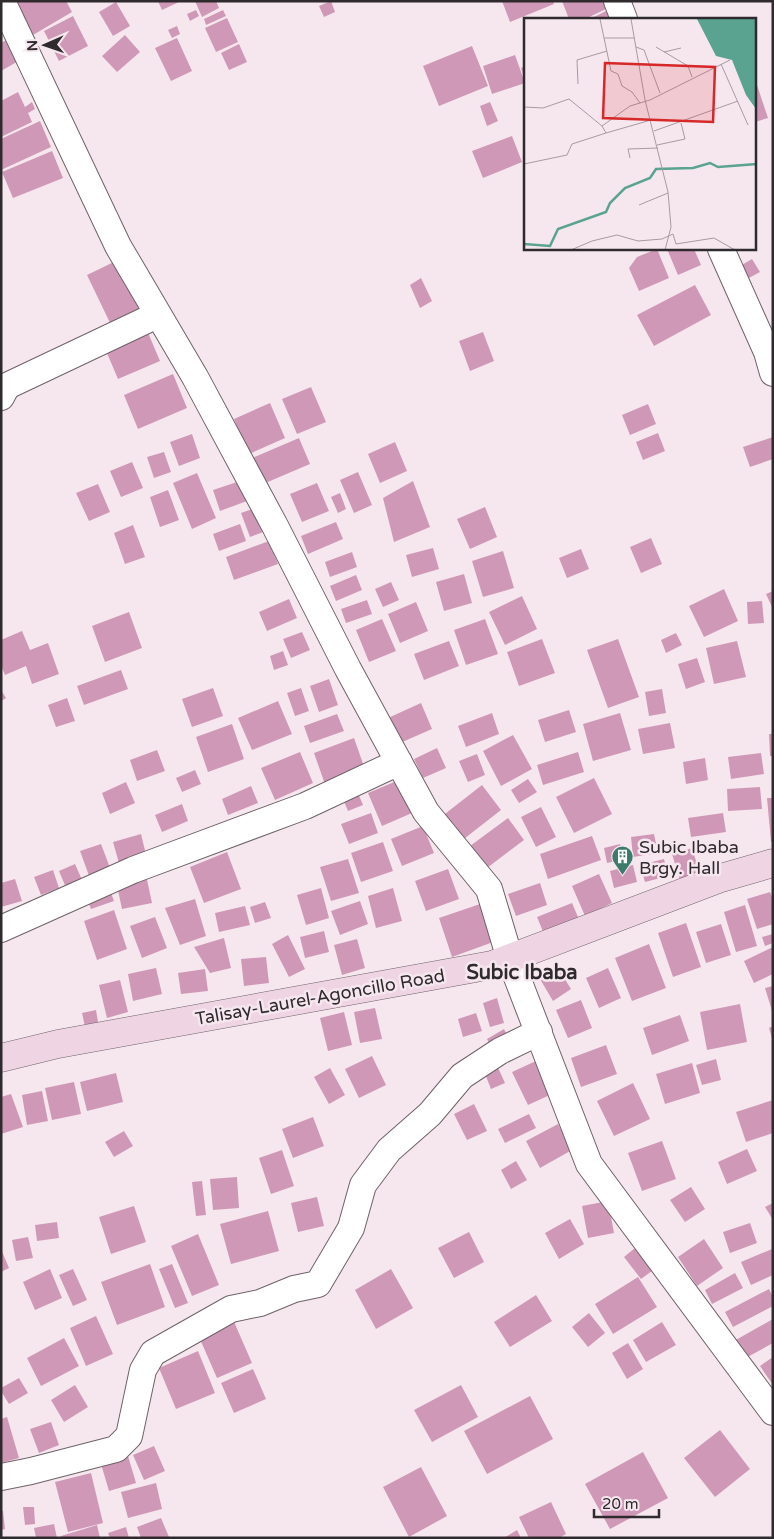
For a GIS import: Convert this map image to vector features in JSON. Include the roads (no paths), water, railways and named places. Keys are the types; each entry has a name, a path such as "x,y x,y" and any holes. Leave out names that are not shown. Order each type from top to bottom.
{"main road":[{"name":"Talisay-Laurel-Agoncillo Road","path":"1,1058 58,1044 492,965 721,878 773,863"}],"street":[{"path":"2,1 118,246 195,377 275,526 348,669 426,812 489,889 510,959 589,1164 773,1412"},
{"path":"617,1 624,18"},
{"path":"721,250 760,336 773,373"},
{"path":"1,397 7,386 157,314"},
{"path":"1,929 133,870 305,806 399,762"},
{"path":"1,1477 31,1471 116,1448 129,1436 143,1370 153,1353 231,1309 260,1303 294,1288 318,1284 351,1228 363,1185 389,1150 430,1114 462,1076 500,1051 539,1032"}],"place":[{"name":"Subic Ibaba Brgy. Hall","path":"623,876"}],"district":[{"name":"Subic Ibaba","path":"522,972"}]}
